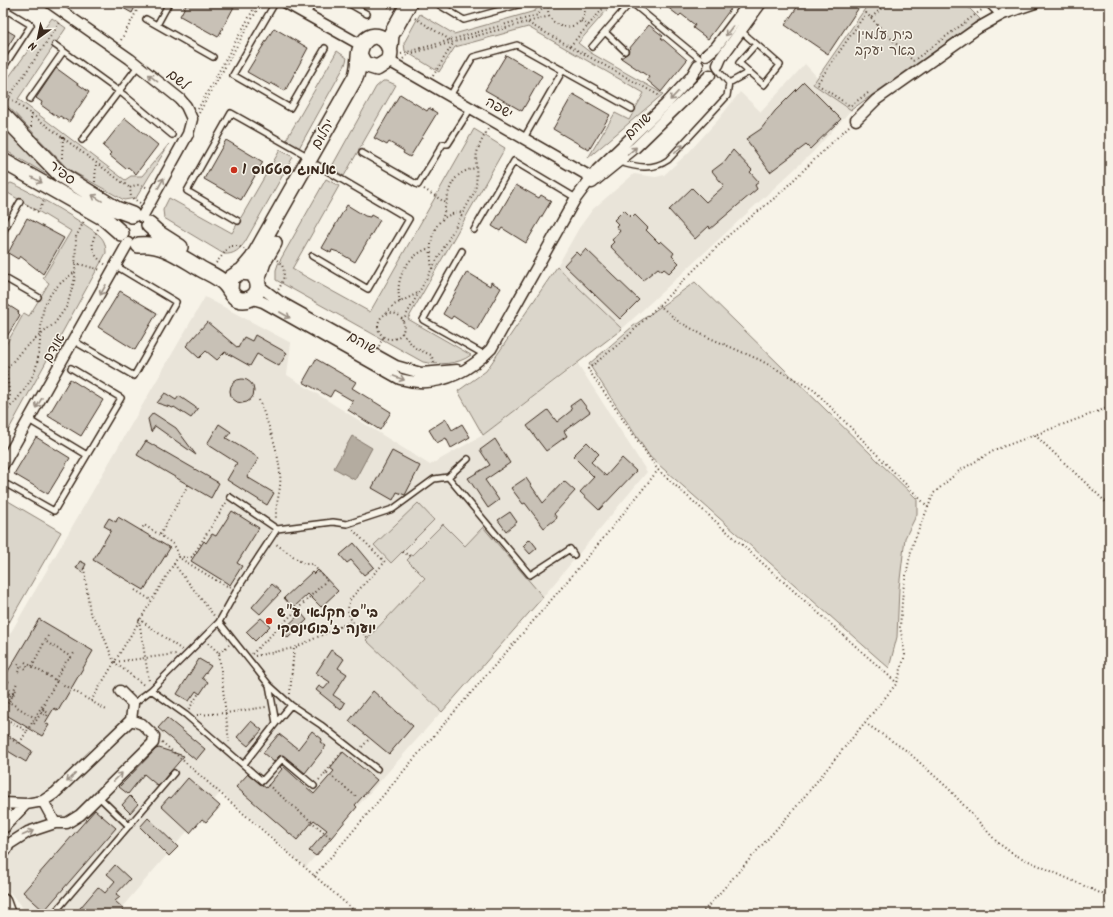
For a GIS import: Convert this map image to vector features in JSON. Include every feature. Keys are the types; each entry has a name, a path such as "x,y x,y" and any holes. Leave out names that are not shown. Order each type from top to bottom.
{"street":[{"name":"לשם","path":"50,3 116,49 180,99 186,106 192,122"},
{"path":"286,3 365,46"},
{"name":"שוהם","path":"250,298 263,302 400,379 415,383 434,383 444,380 465,368 485,355 495,342 578,195 594,178 607,160 634,136 691,77 702,60 716,48 749,3"},
{"name":"שוהם","path":"594,178 619,162 659,126 702,80 715,69 721,58 761,3"},
{"path":"856,120 876,100 978,28 1000,16 1031,4"},
{"path":"365,46 383,39 388,59 364,64 365,46 385,25 397,6"},
{"name":"יהלום","path":"240,272 261,254 314,161 362,85 388,59 397,6"},
{"name":"יהלום","path":"314,161 358,72 365,46"},
{"path":"713,57 715,69 703,73 702,60 713,57"},
{"name":"ישפה","path":"388,59 594,178"},
{"name":"ספיר","path":"3,116 61,175 116,209 143,216 164,237 214,265 240,272"},
{"path":"129,240 147,239 150,235 143,216 192,122"},
{"name":"ספיר","path":"6,166 51,188 104,218 129,240"},
{"path":"143,216 124,220 120,229 129,240 169,250 226,284 235,298 239,300 250,298 256,294 257,282 251,273 240,272 229,282 230,290"},
{"name":"אודם","path":"3,465 114,270 129,240"},
{"name":"יהלום","path":"257,282 261,254"},
{"name":"שוהם","path":"257,282 274,298 396,366 421,373 438,373 465,368"},
{"path":"3,803 26,804 43,801 55,793 131,720 133,704 120,691"},
{"path":"4,848 28,832 55,823 67,823 80,815 153,743 154,736 142,724 131,720"},
{"path":"43,801 55,823"},
{"path":"4,828 26,804"},
{"path":"3,809 6,812 4,828"},
{"path":"3,902 7,914"},
{"path":"3,910 7,914"}],"lane":[{"path":"157,25 169,3"},
{"path":"275,3 233,76 290,108 325,48"},
{"path":"307,14 313,3"},
{"path":"348,3 367,14"},
{"path":"436,3 464,20 525,3"},
{"path":"592,47 631,3 702,60"},
{"path":"988,4 1000,16"},
{"path":"3,8 31,25 3,68"},
{"path":"146,18 213,57"},
{"path":"605,32 625,50"},
{"path":"741,32 756,44 780,65 764,85 739,63 756,44"},
{"path":"55,45 118,91 172,135"},
{"path":"450,96 473,57 517,45 632,109"},
{"path":"30,99 63,52"},
{"path":"82,140 138,66"},
{"path":"715,69 729,84"},
{"path":"524,138 563,70"},
{"path":"619,162 645,168 657,166 668,160 727,96 729,84 749,72"},
{"path":"362,152 418,185 443,144 448,144 471,108"},
{"path":"238,221 187,192 230,113 314,161 409,219 368,289 312,256"},
{"path":"474,230 514,161 578,195"},
{"path":"3,232 20,202"},
{"path":"462,251 423,320 485,355"},
{"path":"74,341 134,376 176,302 114,270"},
{"path":"3,277 38,297"},
{"path":"8,485 54,511 121,398 71,368"},
{"path":"29,420 87,454"},
{"path":"230,496 277,529 333,522 347,524 393,509 434,479 448,477 468,459"},
{"path":"448,477 530,575 570,548 574,555"},
{"path":"133,704 151,690 186,653 204,639 219,622 238,588 277,529"},
{"path":"219,622 269,684 291,706 321,724 377,769"},
{"path":"269,684 276,723"},
{"path":"151,690 186,716 244,764 262,781 282,758 314,786"},
{"path":"244,764 291,706"},
{"path":"56,910 174,773"},
{"path":"99,797 129,826"}],"path":[{"path":"116,49 141,3"},
{"path":"192,122 257,3"},
{"path":"192,122 261,3"},
{"path":"388,59 538,15 546,3"},
{"path":"549,3 550,16 554,22 564,27 574,26 581,21 585,12 584,3"},
{"path":"601,3 603,9"},
{"path":"570,46 608,3"},
{"path":"871,18 887,3"},
{"path":"906,65 988,4"},
{"path":"397,6 452,41"},
{"path":"869,92 850,106 817,84 866,13 913,61"},
{"path":"3,105 66,14"},
{"path":"388,59 550,16"},
{"path":"581,21 588,26"},
{"path":"527,22 669,101"},
{"path":"428,83 452,41"},
{"path":"3,92 130,188 131,197 143,216"},
{"path":"856,120 777,196 730,234 625,339 588,369 658,470 897,683"},
{"path":"419,293 400,302 380,318 379,323 381,333 384,336 391,338 398,336 402,332 404,328 403,320 419,293 464,212 476,188 478,148 493,121"},
{"path":"61,175 62,137"},
{"path":"94,196 96,162"},
{"path":"432,269 430,248 433,233 442,220 450,187 464,172 476,168"},
{"path":"130,188 133,185 139,184 156,192"},
{"path":"418,185 446,203"},
{"path":"20,202 38,212 51,188"},
{"path":"3,374 22,350 39,337 62,315 71,296 75,272 76,237 90,211"},
{"path":"442,220 464,212"},
{"path":"104,218 94,235 91,247 98,259 114,270"},
{"path":"214,265 230,246 238,246 280,262 284,272 283,282 274,298"},
{"path":"400,302 398,292 401,274 414,256 422,250 430,248"},
{"path":"75,263 114,270"},
{"path":"3,419 8,409 34,371 37,362 40,320 46,300 57,285 75,272"},
{"path":"659,305 678,321 703,335 760,360 814,390 928,507"},
{"path":"386,314 396,314 403,320"},
{"path":"402,332 415,348 431,355 438,373"},
{"path":"6,370 10,396 8,409"},
{"path":"259,400 276,445 281,475 276,509 277,529"},
{"path":"701,914 796,807 897,683 905,655 900,627 903,590 912,546 934,493 959,471 997,449 1110,406"},
{"path":"1035,435 1110,506"},
{"path":"314,876 617,524 658,470"},
{"path":"160,535 188,485"},
{"path":"178,557 192,557 230,496"},
{"path":"347,524 385,562"},
{"path":"91,701 139,619 178,557 177,549 174,544 144,525 141,531"},
{"path":"248,658 327,580 312,564 304,564 270,540"},
{"path":"402,552 411,556"},
{"path":"178,557 224,585"},
{"path":"368,638 352,621 347,612 347,606 351,598 388,559"},
{"path":"174,564 219,622"},
{"path":"84,568 90,613 100,626 114,662 151,690"},
{"path":"135,590 152,600"},
{"path":"139,619 186,653"},
{"path":"139,619 151,690"},
{"path":"248,658 294,648 352,621"},
{"path":"32,666 48,636"},
{"path":"204,639 219,653 230,753"},
{"path":"45,641 71,657"},
{"path":"291,706 290,687 294,648"},
{"path":"219,653 224,649"},
{"path":"34,724 67,660 70,660 75,652"},
{"path":"114,662 186,653"},
{"path":"25,662 108,711"},
{"path":"18,664 26,669 28,664"},
{"path":"18,672 21,666"},
{"path":"16,690 11,696 5,707 9,702 11,696 12,692 17,684"},
{"path":"11,696 6,691 7,688 12,692"},
{"path":"186,716 199,693"},
{"path":"3,734 19,744 47,701"},
{"path":"9,702 35,718"},
{"path":"186,716 226,713 273,706"},
{"path":"41,712 46,716 48,713 42,708"},
{"path":"3,717 27,731"},
{"path":"864,724 907,751 950,789 997,842 1013,854 1110,897"},
{"path":"154,736 358,914"},
{"path":"357,753 370,738"},
{"path":"314,786 347,745"},
{"path":"326,772 358,798"},
{"path":"262,781 331,838"}],"shaded area":[{"path":"805,64 818,78 813,84 851,110 812,153 622,329 557,267 579,228 593,209 634,174 656,177 664,175 689,152 718,120 740,92 761,112"},
{"name":"בי\"ס חקלאי ע\"ש יוענה ז'בוטינסקי","path":"205,297 291,343 287,375 430,465 483,435 578,364 647,472 543,597 357,807 306,867 221,792 116,914 28,914 3,884 3,646"},
{"path":"352,436 372,448 355,480 334,468"}],"green space":[{"path":"540,3 613,3 578,43 591,53 663,94 588,158 615,113 629,120 644,93 528,27 455,47 439,72 405,51 404,43 420,14 454,34 535,11"},
{"name":"בית עלמין באר יעקב","path":"869,3 964,3 980,19 851,110 813,84"},
{"path":"52,18 66,28 18,99 125,180 131,176 142,176 169,144 136,198 124,200 68,169 3,101 3,85"},
{"path":"337,51 347,58 345,65 299,148 286,140"},
{"path":"383,81 396,85 344,176 331,168 376,87"},
{"path":"3,127 45,169 115,214 3,149"},
{"path":"474,129 505,148 408,319 471,355 460,361 448,363 435,364 423,362 276,280 276,270 278,264 326,179 339,186 292,269 370,312"},
{"path":"280,150 293,157 245,242 231,254 224,254 164,218 163,210 169,198 232,233"},
{"path":"11,183 57,208 94,231 103,240 106,253 3,440 3,350 24,313 29,316 49,283 43,278 71,231 3,190 3,187"},
{"path":"557,267 622,329 483,435 458,391 486,371"},
{"path":"695,282 917,499 917,514 905,538 899,588 897,637 889,668 650,457 589,364 632,327"},
{"path":"3,498 61,532 3,633"},
{"path":"418,503 434,520 391,563 374,545"},
{"path":"443,524 465,546 483,527 543,597 442,712 366,640 425,578 407,560"}],"building":[{"path":"114,3 137,3 132,13"},
{"path":"187,3 236,3 218,37 180,16"},
{"path":"662,3 735,3 708,39 693,28 695,25 681,14 679,16"},
{"path":"800,3 862,3 828,54 785,25"},
{"path":"649,25 663,36 661,38 687,60 661,92 647,80 649,77 621,58 628,53 629,49"},
{"path":"3,28 15,35 3,54"},
{"path":"274,28 308,48 285,91 271,83 270,85 247,72"},
{"path":"506,55 542,76 522,111 485,90"},
{"path":"56,68 89,92 69,122 60,116 59,118 41,105 42,102 36,98"},
{"path":"804,82 841,119 810,149 806,145 770,172 746,139 761,129 775,111"},
{"path":"400,94 427,111 429,108 437,113 410,157 403,153 404,151 389,142 387,145 374,138"},
{"path":"573,94 610,115 589,150 553,129"},
{"path":"125,118 158,145 136,174 128,167 126,169 109,155 111,153 103,146"},
{"name":"אלמוג סטטוס 1","path":"226,140 263,162 241,200 204,179"},
{"path":"733,150 752,170 750,172 759,182 755,185 757,189 710,229 709,226 695,239 669,210 692,188 706,202 724,186 712,171 724,162"},
{"path":"516,185 539,198 541,195 551,201 526,243 502,228 500,231 492,226"},
{"path":"347,205 365,216 370,217 371,215 380,220 355,262 338,252 332,250 331,253 322,248"},
{"path":"624,210 632,218 635,215 648,228 646,230 659,243 661,241 674,253 672,256 679,263 669,273 664,269 662,271 658,268 643,280 610,246 614,242 612,240 620,231 616,226 618,224 614,220"},
{"path":"27,218 64,238 43,274 20,256 18,259 8,253"},
{"path":"586,249 639,300 620,319 564,265 576,252 580,256"},
{"path":"467,272 490,286 491,282 501,288 476,331 453,316 451,319 443,314"},
{"path":"120,291 157,313 135,350 98,327"},
{"path":"3,305 7,307 8,305 19,312 18,313 20,315 3,343"},
{"path":"207,322 238,348 244,337 252,341 255,335 287,353 279,366 257,354 250,366 225,352 217,360 206,351 199,358 186,346"},
{"path":"316,359 356,382 352,388 391,412 380,430 348,410 353,401 334,390 330,397 303,382"},
{"path":"70,379 103,400 81,436 48,416"},
{"path":"242,379 251,382 254,391 251,400 242,403 233,400 230,391 233,382"},
{"path":"165,393 176,400 179,396 198,409 191,418 174,407 173,408 157,403"},
{"path":"580,399 590,412 564,431 567,436 546,451 527,426 548,410 557,422 572,410 570,406"},
{"path":"153,413 176,428 196,455 155,426 151,432 148,419"},
{"path":"446,419 452,430 462,424 470,437 451,448 446,438 437,443 429,430"},
{"path":"219,424 231,432 226,438 259,458 247,477 274,493 267,505 227,480 237,463 207,444"},
{"path":"36,437 70,458 48,494 14,474"},
{"path":"495,439 510,463 485,480 499,500 488,508 468,478 490,465 480,450"},
{"path":"146,441 219,483 211,498 137,455"},
{"path":"587,442 599,454 591,462 606,476 622,458 636,471 599,510 580,492 594,477 573,456"},
{"path":"392,451 420,466 405,495 397,492 393,500 372,488"},
{"path":"526,478 543,503 564,481 575,491 554,514 557,518 544,528 525,503 523,504 511,488"},
{"path":"232,511 259,528 237,563 242,566 230,585 191,561 204,541 206,543 212,534 216,536"},
{"path":"510,512 517,522 506,531 498,520"},
{"path":"118,517 170,548 144,590 93,560 111,530 104,526 109,518 116,522"},
{"path":"530,539 537,548 530,554 523,546"},
{"path":"354,543 374,567 364,575 351,560 347,563 340,555"},
{"path":"80,561 86,564 82,572 76,568"},
{"path":"318,570 338,591 321,607 308,594 293,608 284,598 312,572 314,574"},
{"path":"272,584 281,592 260,614 252,607"},
{"path":"301,613 307,620 288,638 282,631"},
{"path":"261,618 270,626 255,641 246,632"},
{"path":"39,619 93,651 58,711 54,708 45,723 49,725 42,736 3,713 3,692 9,681 4,678"},
{"path":"331,650 344,659 338,668 347,674 333,695 345,703 341,710 316,690 319,686 324,689 330,682 316,673"},
{"path":"199,659 211,666 202,678 208,682 200,694 196,691 189,701 177,694"},
{"path":"373,691 413,726 389,754 349,721"},
{"path":"167,718 205,749 196,760 158,728"},
{"path":"251,721 262,730 248,746 237,737"},
{"path":"312,731 322,739 320,742 326,746 305,773 283,755 279,756 274,762 263,753 279,734 298,749"},
{"path":"3,732 32,751 26,762 3,748"},
{"path":"159,748 184,756 158,786 144,774 128,794 119,787 156,749"},
{"path":"343,752 377,780 355,805 357,807 316,856 309,851 327,830 314,820 297,840 236,787 248,774 266,788 282,769 280,767 282,765 314,794 334,771 330,768"},
{"path":"188,778 220,806 206,822 202,819 190,833 161,806 169,797 171,798"},
{"path":"130,796 138,804 130,813 122,805"},
{"path":"95,810 116,828 44,911 23,892"},
{"path":"148,818 178,847 169,856 140,827"},
{"path":"115,865 130,879 116,894 120,897 115,901 124,909 119,914 75,914 98,887 105,893 115,881 107,874"}],"place":[{"name":"אלמוג סטטוס 1","path":"234,170"},
{"name":"בי\"ס חקלאי ע\"ש יוענה ז'בוטינסקי","path":"269,621"}]}
